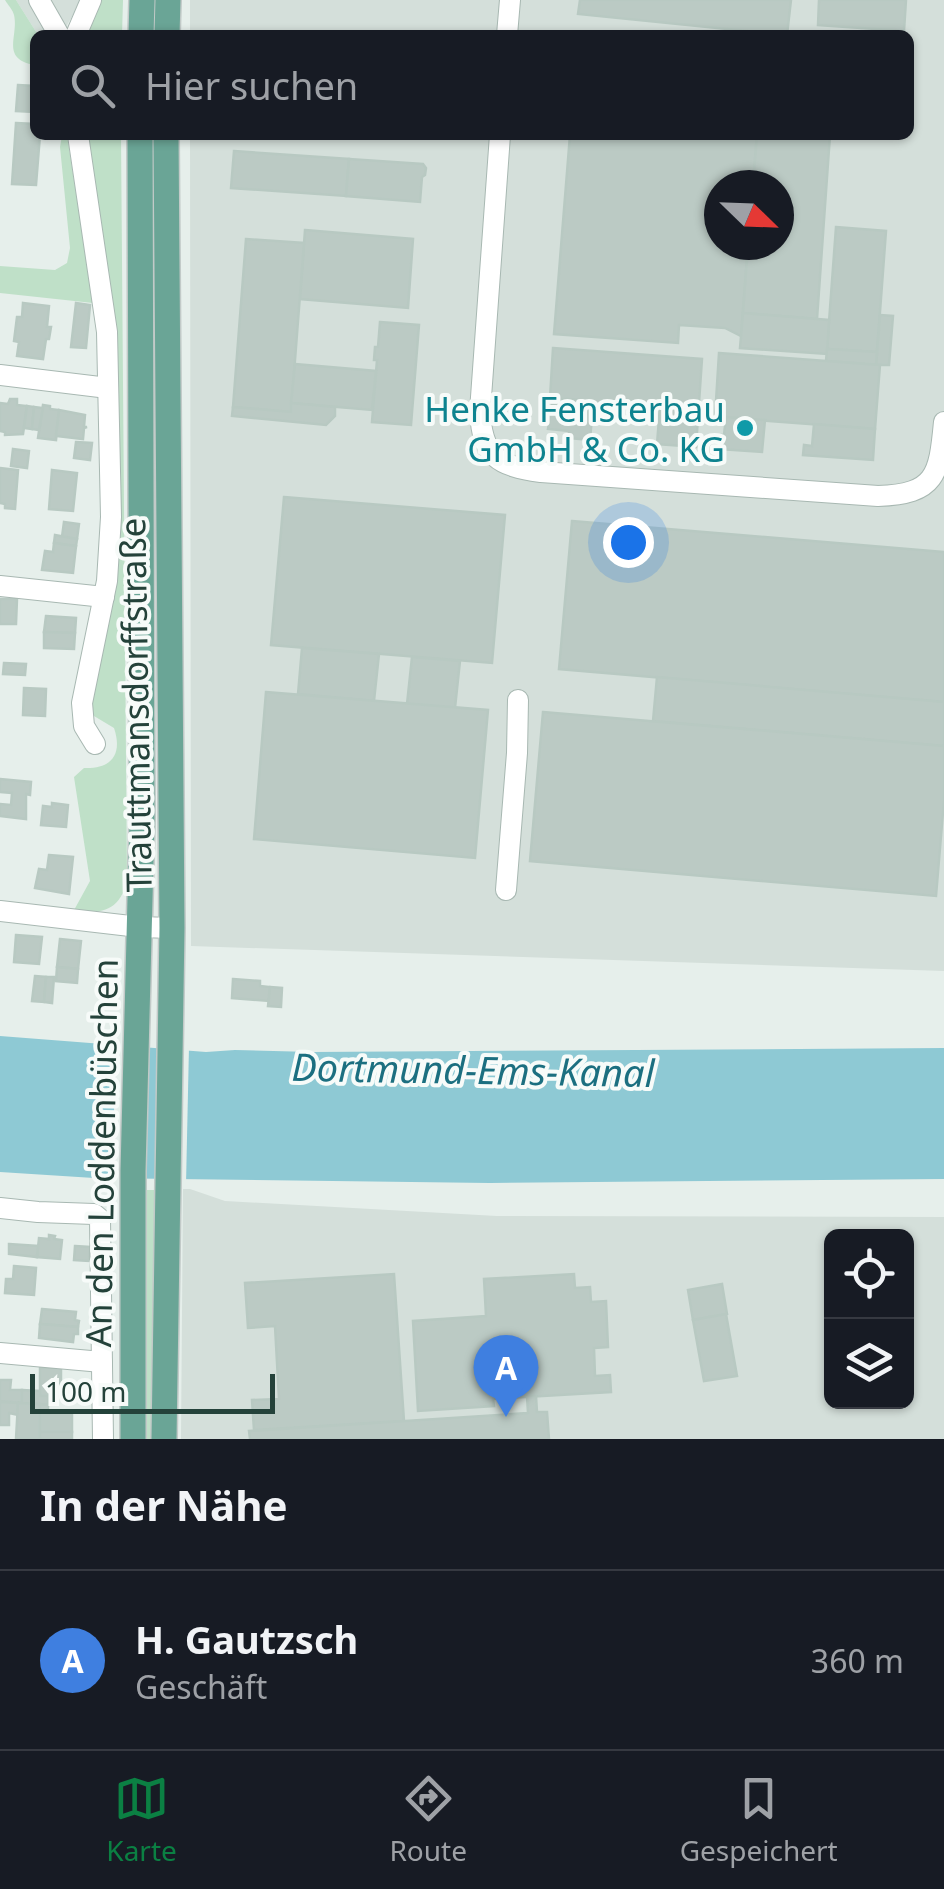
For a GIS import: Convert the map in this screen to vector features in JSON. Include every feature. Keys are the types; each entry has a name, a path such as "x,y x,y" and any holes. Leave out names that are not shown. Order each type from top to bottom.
{"main road":[{"path":"141,30 142,0"},
{"path":"167,30 168,0"},
{"name":"Trauttmansdorffstraße","path":"139,927 143,642 140,140"},
{"name":"Trauttmansdorffstraße","path":"166,140 172,928"},
{"name":"An den Loddenbüschen","path":"133,1439 132,1196 139,927"},
{"name":"An den Loddenbüschen","path":"164,1439 172,928"}],"street":[{"path":"39,0 56,30"},
{"path":"78,30 90,0"},
{"path":"507,30 510,0"},
{"name":"Trauttmansdorffstraße","path":"79,140 109,358 109,564 82,703 84,726 95,744"},
{"path":"500,140 480,412 482,438 496,459 541,472 908,495 932,476 941,455 944,422"},
{"path":"0,375 108,388"},
{"name":"Trauttmansdorffstraße","path":"0,586 104,597"},
{"path":"506,890 518,700"},
{"path":"0,911 139,927"},
{"name":"Trauttmansdorffstraße","path":"139,927 172,928"},
{"name":"An den Loddenbüschen","path":"0,1208 94,1214 100,1218 103,1439"},
{"name":"An den Loddenbüschen","path":"0,1353 102,1362"}],"shaded area":[{"path":"16,0 82,0 64,30 35,30"},
{"path":"190,0 944,0 944,971 191,946 190,140 914,140 914,30 190,30"},
{"path":"183,1189 225,1201 497,1216 944,1217 944,1439 181,1439"}],"green space":[{"path":"5,0 16,0 35,30 30,30 30,64 14,52 12,9"},
{"path":"100,0 123,0 122,30 89,30"},
{"path":"61,140 68,140 93,303 0,293 0,266 55,270 67,263 70,248"},
{"path":"86,140 121,140 127,881 119,899 108,909 73,912 90,881 74,777 84,768 108,763 117,746 114,728 90,710 114,584"},
{"path":"141,1190 158,1190 155,1439 142,1439"}],"water":[{"name":"Dortmund-Ems-Kanal","path":"0,1036 206,1052 944,1048 944,1179 490,1183 94,1178 0,1172"}],"pier":[{"path":"116,1041 147,1043 144,1183 112,1183"},
{"path":"158,1044 189,1046 186,1184 156,1184"}],"building":[{"path":"580,0 791,0 788,30 737,30 578,14"},
{"path":"819,0 906,0 904,30 818,25"},
{"path":"18,85 30,86 30,112 16,111"},
{"path":"16,123 30,124 30,140 40,140 36,185 12,184"},
{"path":"570,140 757,140 754,170 704,170 704,260 747,260 741,336 725,328 679,325 678,343 554,334"},
{"path":"757,140 830,140 817,319 743,313 747,260 794,260 794,170 754,170"},
{"path":"234,151 349,159 346,196 231,188"},
{"path":"349,159 423,164 426,168 420,202 346,196"},
{"path":"836,227 886,231 877,352 827,349"},
{"path":"305,230 413,239 408,308 300,299"},
{"path":"246,239 304,243 291,412 233,407"},
{"path":"23,303 49,306 47,327 51,327 43,359 17,356 19,342 14,341"},
{"path":"76,303 90,305 86,348 71,347"},
{"path":"743,313 829,320 827,354 740,348"},
{"path":"880,315 893,316 889,365 876,365"},
{"path":"380,322 419,325 411,425 372,422"},
{"path":"553,348 702,359 696,447 657,444 660,406 550,398"},
{"path":"827,349 877,352 876,365 826,361"},
{"path":"719,353 880,365 875,429 715,417"},
{"path":"295,364 376,371 372,410 291,403"},
{"path":"10,399 27,406 23,434 5,435 0,431 0,403 8,404"},
{"path":"567,399 599,402 598,417 592,417 590,440 569,438 569,431 548,429 552,405 566,406"},
{"path":"291,403 335,407 335,416 326,425 232,416 233,407 291,412"},
{"path":"43,405 59,410 56,440 38,438"},
{"path":"27,406 34,407 32,429 24,428"},
{"path":"34,407 43,408 39,430 32,429"},
{"path":"59,410 85,415 83,439 56,436"},
{"name":"Henke Fensterbau GmbH & Co. KG","path":"726,417 765,420 762,452 720,449"},
{"path":"814,424 875,429 873,460 803,455 804,445 812,446"},
{"path":"76,442 92,443 90,460 74,458"},
{"path":"13,449 29,451 27,468 11,466"},
{"path":"0,468 18,470 15,509 0,503"},
{"path":"52,470 77,473 73,511 49,509"},
{"path":"284,497 505,515 492,663 271,645"},
{"path":"572,521 944,552 944,702 559,669"},
{"path":"64,522 79,524 77,539 62,537"},
{"path":"55,535 77,539 76,546 54,543"},
{"path":"54,543 76,546 73,573 42,570 45,551 53,552"},
{"path":"0,599 17,599 16,624 0,624"},
{"path":"46,616 76,618 75,633 44,632"},
{"path":"44,632 75,633 74,649 44,648"},
{"path":"302,648 379,654 374,701 298,694"},
{"path":"412,657 460,661 455,708 407,704"},
{"path":"4,663 26,664 25,675 3,674"},
{"path":"657,677 944,702 944,746 653,721"},
{"path":"24,688 46,689 45,716 23,715"},
{"path":"266,692 488,710 475,858 254,839"},
{"path":"543,712 944,746 936,896 530,861"},
{"path":"0,779 31,782 30,795 26,794 26,819 0,816 0,804 11,805 12,793 0,792"},
{"path":"52,803 68,805 66,827 41,825 43,806 52,807"},
{"path":"49,855 73,857 69,894 35,888 39,869 47,870"},
{"path":"16,935 42,937 39,964 14,962"},
{"path":"60,939 81,941 78,969 57,967"},
{"path":"57,967 78,969 77,983 56,981"},
{"path":"35,976 46,977 44,1002 32,1001"},
{"path":"46,977 54,977 52,1003 44,1002"},
{"path":"233,979 260,981 260,986 270,987 269,1001 232,998"},
{"path":"270,987 282,988 281,1007 268,1006"},
{"path":"49,1235 62,1240 60,1259 37,1257 39,1238 49,1239"},
{"path":"9,1244 38,1246 37,1257 9,1254"},
{"path":"75,1246 90,1247 89,1261 74,1260"},
{"path":"14,1266 36,1268 34,1295 5,1293 6,1279 13,1279"},
{"path":"394,1274 404,1421 254,1430 252,1400 279,1399 275,1326 248,1328 245,1283"},
{"path":"574,1274 575,1288 590,1287 591,1302 606,1301 608,1347 594,1348 595,1376 610,1375 611,1392 493,1399 494,1406 418,1411 413,1321 486,1316 484,1279"},
{"path":"722,1284 727,1314 693,1320 688,1290"},
{"path":"42,1309 76,1312 78,1327 40,1324"},
{"path":"726,1314 737,1376 704,1381 693,1320"},
{"path":"40,1324 78,1327 78,1334 74,1334 73,1342 39,1338"},
{"path":"61,1367 61,1396 40,1396 40,1368"},
{"path":"0,1380 11,1380 10,1390 22,1390 22,1403 0,1401"},
{"path":"22,1390 40,1391 40,1396 48,1396 48,1405 22,1403"},
{"path":"527,1396 536,1396 537,1412 547,1412 549,1439 250,1439 249,1431 528,1413"},
{"path":"0,1402 18,1403 18,1415 9,1413 9,1425 0,1425"},
{"path":"18,1403 40,1404 40,1439 16,1439"},
{"path":"40,1404 48,1405 48,1413 72,1412 72,1432 40,1432"},
{"path":"40,1432 72,1432 72,1439 40,1439"}],"place":[{"name":"Henke Fensterbau GmbH & Co. KG","path":"745,428"},
{"name":"H. Gautzsch","path":"506,1417"}]}
